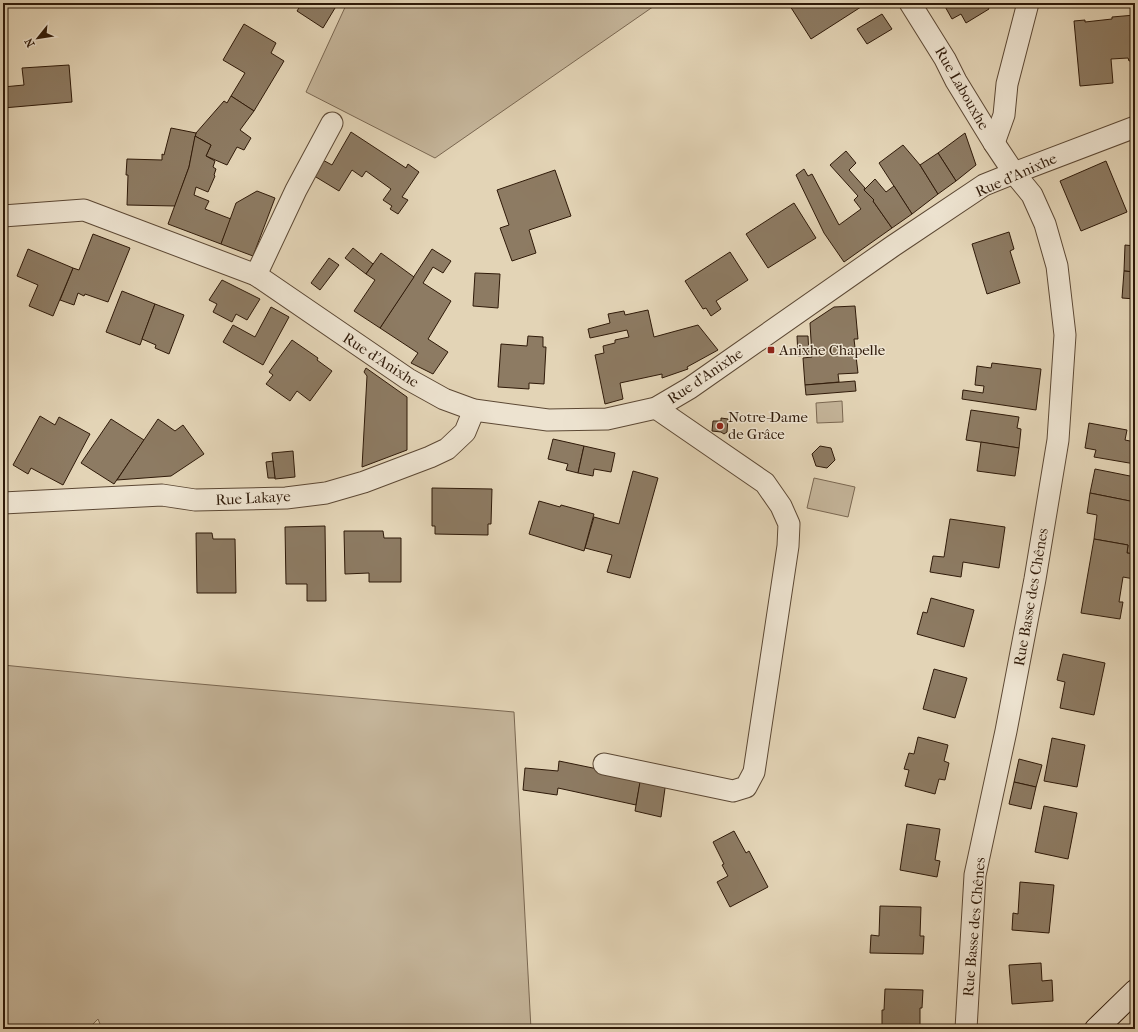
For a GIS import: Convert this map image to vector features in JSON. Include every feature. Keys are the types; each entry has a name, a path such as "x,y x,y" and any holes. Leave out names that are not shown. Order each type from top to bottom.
{"main road":[{"path":"1096,1029 1135,990"}],"street":[{"name":"Rue Labouxhe","path":"910,3 945,59 956,81 1014,173"},
{"path":"994,143 1004,115 1007,84 1028,3"},
{"path":"256,274 296,190 332,123"},
{"name":"Rue d'Anixhe","path":"3,216 84,210 256,274 408,380 444,399 474,410 548,420 607,419 656,408 690,388 887,250 984,185 1135,127"},
{"name":"Rue Basse des Chênes","path":"966,1029 975,875 1006,731 1035,579 1052,479 1058,440 1065,335 1057,266 1045,224 1032,195 1014,173"},
{"path":"604,764 733,792 746,787 754,772 788,546 788,524 781,506 765,483 656,408"},
{"name":"Rue Lakaye","path":"3,503 162,495 195,500 286,498 326,493 364,482 447,449 466,432 474,410"}],"shaded area":[{"path":"347,3 657,4 435,158 306,92"},
{"path":"842,401 843,422 817,423 816,403"},
{"path":"814,478 855,487 848,517 807,508"},
{"path":"3,665 514,712 531,1029 102,1029 98,1019 88,1029 3,1029"}],"building":[{"path":"302,3 338,3 323,28 297,11"},
{"path":"795,3 862,3 864,5 811,39 790,6"},
{"path":"943,3 986,3 989,9 966,23 961,14 952,19"},
{"path":"882,14 892,29 867,44 857,29"},
{"path":"1135,15 1135,60 1129,61 1128,58 1111,59 1113,83 1080,86 1074,21 1085,20 1085,22 1112,19 1112,17"},
{"path":"244,24 276,43 271,53 284,61 254,111 231,96 245,73 223,60"},
{"path":"69,65 72,102 3,108 3,87 24,85 22,68"},
{"path":"231,96 254,111 240,130 251,138 244,150 237,147 227,165 206,156 211,145 195,136 224,101 227,103"},
{"path":"171,128 196,133 189,167 175,206 127,205 127,159 162,160 162,154 164,155"},
{"path":"351,132 406,168 408,164 419,172 402,197 408,200 398,214 390,209 392,206 383,200 391,189 366,171 362,177 352,170 339,191 311,174 319,158 332,165"},
{"path":"965,133 976,165 956,181 938,153"},
{"path":"195,136 211,145 206,156 215,161 213,167 216,169 215,176 208,192 196,187 194,195 209,201 205,209 231,219 221,244 168,224 189,167"},
{"path":"903,145 920,165 938,194 912,214 879,163"},
{"path":"846,151 856,163 849,170 865,188 864,190 874,200 873,201 892,228 844,262 824,233 796,175 804,169 808,176 812,174 839,225 861,209 854,200 858,196 830,165"},
{"path":"938,153 956,181 938,194 920,165"},
{"path":"1106,161 1127,212 1081,231 1060,181"},
{"path":"555,170 571,216 529,230 536,253 512,261 500,228 509,225 497,190"},
{"path":"875,179 886,192 894,186 912,214 892,228 873,201 874,200 864,190"},
{"path":"257,191 275,198 253,256 221,244 236,203"},
{"path":"794,203 816,238 768,268 746,234"},
{"path":"1009,232 1014,249 1010,251 1020,283 987,294 972,244"},
{"path":"93,234 130,248 108,302 78,293 74,305 60,300 73,268 79,270"},
{"path":"1125,245 1135,246 1135,272 1124,271"},
{"path":"353,248 373,264 366,274 345,258"},
{"path":"28,249 73,268 53,316 29,306 38,285 17,276"},
{"path":"432,249 451,261 443,273 433,267 423,283 451,301 428,339 448,352 433,374 411,363 418,353 380,328"},
{"path":"730,252 748,280 716,301 721,309 711,316 706,308 703,309 685,281"},
{"path":"381,253 414,277 380,328 354,311 375,280 366,274"},
{"path":"329,258 339,265 320,290 311,283"},
{"path":"1124,271 1135,272 1135,299 1122,298"},
{"path":"475,273 500,274 498,308 473,306"},
{"path":"222,280 260,299 247,320 236,314 232,322 213,312 217,304 209,300"},
{"path":"122,291 155,304 140,345 106,332"},
{"path":"155,304 184,315 169,354 155,348 156,345 142,339"},
{"path":"855,306 858,339 854,339 858,373 838,374 839,382 805,385 803,358 812,357 810,323 834,307"},
{"path":"271,307 289,317 263,365 223,342 233,325 255,337"},
{"path":"648,310 654,337 698,325 718,350 687,367 688,369 662,378 662,374 620,383 623,399 605,404 595,355 604,353 603,346 615,343 615,340 629,337 627,330 590,338 588,329 610,323 608,314 624,311 625,315"},
{"path":"528,336 543,337 543,347 546,347 544,384 529,383 529,389 498,387 501,344 527,346"},
{"path":"797,336 808,336 809,355 798,356"},
{"path":"292,340 318,358 317,360 332,371 310,401 297,391 290,401 266,384 273,375 269,372"},
{"path":"992,363 1041,369 1036,410 962,399 963,390 983,393 984,386 975,385 977,366 991,368"},
{"path":"366,368 407,397 407,450 362,467 367,376 364,372"},
{"path":"855,381 856,391 806,395 805,385"},
{"path":"971,410 1019,417 1017,428 1021,429 1019,448 966,440"},
{"path":"40,416 55,425 59,417 90,434 63,485 31,468 28,474 13,465"},
{"name":"Notre-Dame de Grâce","path":"721,418 728,419 727,432 724,434 721,432 712,431 713,421 721,421"},
{"path":"111,419 144,440 114,484 81,463"},
{"path":"158,419 175,431 183,425 204,454 171,476 117,480"},
{"path":"1089,423 1127,430 1125,440 1135,442 1135,464 1094,457 1096,450 1085,448"},
{"path":"553,439 584,446 578,473 566,470 568,464 548,459"},
{"path":"981,442 1019,448 1015,476 977,471"},
{"path":"584,446 615,453 611,472 594,469 593,476 578,473"},
{"path":"820,446 831,448 835,460 827,468 816,466 812,454"},
{"path":"293,451 295,477 275,479 272,453"},
{"path":"273,461 275,478 268,478 266,462"},
{"path":"1095,469 1135,477 1135,502 1090,493"},
{"path":"633,471 658,478 630,578 607,572 612,555 585,548 594,517 619,524"},
{"path":"432,488 492,489 491,524 488,524 488,535 435,534 435,526 432,526"},
{"path":"1090,493 1135,502 1135,554 1127,553 1128,545 1094,539 1097,515 1087,513"},
{"path":"539,501 594,514 584,551 529,534"},
{"path":"950,519 1005,527 999,568 963,562 961,577 930,572 933,556 944,557"},
{"path":"325,526 326,601 307,601 307,584 286,584 285,527"},
{"path":"344,531 383,531 384,538 401,538 401,582 369,582 369,573 345,574"},
{"path":"196,533 212,533 213,539 235,539 236,593 197,593"},
{"path":"1094,539 1128,545 1127,553 1135,554 1134,579 1123,577 1119,602 1123,602 1120,619 1081,613"},
{"path":"931,598 974,610 964,647 917,634 923,612 927,613"},
{"path":"1063,654 1105,663 1094,715 1060,708 1065,682 1057,680"},
{"path":"934,669 967,678 955,718 923,709"},
{"path":"918,737 948,745 944,761 949,763 945,780 939,779 935,794 905,786 909,770 904,769 909,753 914,754"},
{"path":"1052,738 1085,745 1077,787 1044,781"},
{"path":"1019,759 1042,765 1036,787 1014,782"},
{"path":"559,761 641,778 636,805 558,788 557,795 523,790 525,768 558,771"},
{"path":"641,776 666,781 661,817 635,811"},
{"path":"1014,782 1036,787 1031,809 1009,804"},
{"path":"1044,806 1077,813 1068,859 1035,852"},
{"path":"907,824 940,829 935,860 940,861 937,877 900,870"},
{"path":"734,831 746,853 749,851 768,887 730,907 717,882 728,876 713,842"},
{"path":"1020,882 1054,885 1049,933 1012,930 1013,913 1018,914"},
{"path":"880,906 921,907 920,936 924,936 923,954 870,953 871,935 879,936"},
{"path":"1041,963 1042,981 1052,980 1053,1001 1012,1004 1009,965"},
{"path":"885,989 923,990 922,1008 920,1008 920,1029 882,1029 882,1010 884,1010"}],"place":[{"name":"Anixhe Chapelle","path":"771,350"},
{"name":"Notre-Dame de Grâce","path":"720,426"}]}
